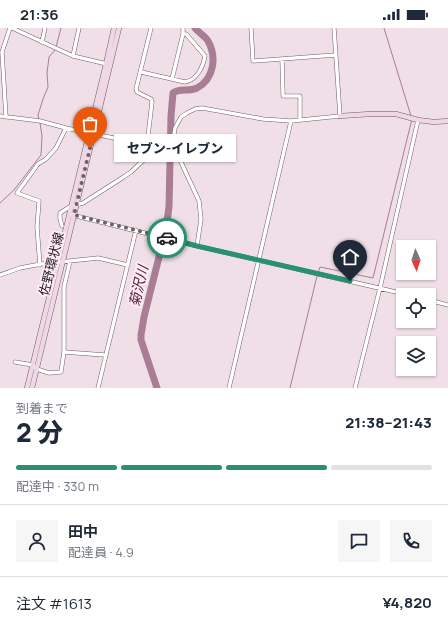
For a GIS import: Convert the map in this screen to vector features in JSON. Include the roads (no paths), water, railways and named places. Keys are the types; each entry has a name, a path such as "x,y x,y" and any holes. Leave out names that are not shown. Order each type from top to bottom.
{"main road":[{"name":"佐野環状線","path":"32,388 35,367 60,262 72,215 77,204 108,64 114,28"},
{"name":"佐野環状線","path":"108,64 119,28"},
{"path":"340,116 396,114 418,120 434,122 448,121"},
{"name":"佐野環状線","path":"72,215 71,206 92,133"},
{"name":"佐野環状線","path":"27,388 35,367"}],"street":[{"path":"6,117 2,52 11,28 73,56 108,64"},
{"path":"42,42 45,28"},
{"path":"73,56 79,28"},
{"path":"147,145 152,102 151,99 139,94 136,91 151,28"},
{"path":"172,79 183,34 183,28"},
{"path":"251,28 253,61 335,55"},
{"path":"197,246 201,219 199,201 174,147 174,134 178,122 187,113 195,109 202,108 263,119 291,121 340,116 334,28"},
{"path":"140,72 185,82 196,76 204,65 205,56 191,38 186,34 183,34"},
{"path":"282,59 283,96 300,96 300,120"},
{"path":"0,116 40,121 147,145 174,147"},
{"path":"355,388 380,288 418,120"},
{"path":"229,388 291,121"},
{"path":"40,265 37,227 39,201 17,193 38,164 46,159 56,148 66,128"},
{"path":"62,226 60,213 71,206 82,203 131,172 151,153 161,146"},
{"path":"72,215 197,246 396,292"},
{"path":"98,388 136,230"},
{"path":"0,275 20,268 98,258 128,266"},
{"path":"14,362 49,372 60,372 64,352 64,287 70,261"},
{"path":"436,302 448,305"},
{"path":"64,352 105,355"}],"waterway":[{"path":"56,47 61,28"},
{"name":"菊沢川","path":"157,388 141,340 141,335 144,317 166,229 169,207 173,93 197,88 207,79 212,67 213,61 211,47 207,39 195,28"},
{"path":"384,28 411,116"},
{"path":"39,120 38,115 48,87 47,73 49,57 55,50"},
{"path":"318,273 320,267 373,278 412,119"},
{"path":"0,203 14,190 41,155 42,136 40,123"},
{"path":"290,388 317,276"}],"place":[{"name":"セブン-イレブン","path":"90,148"}]}
